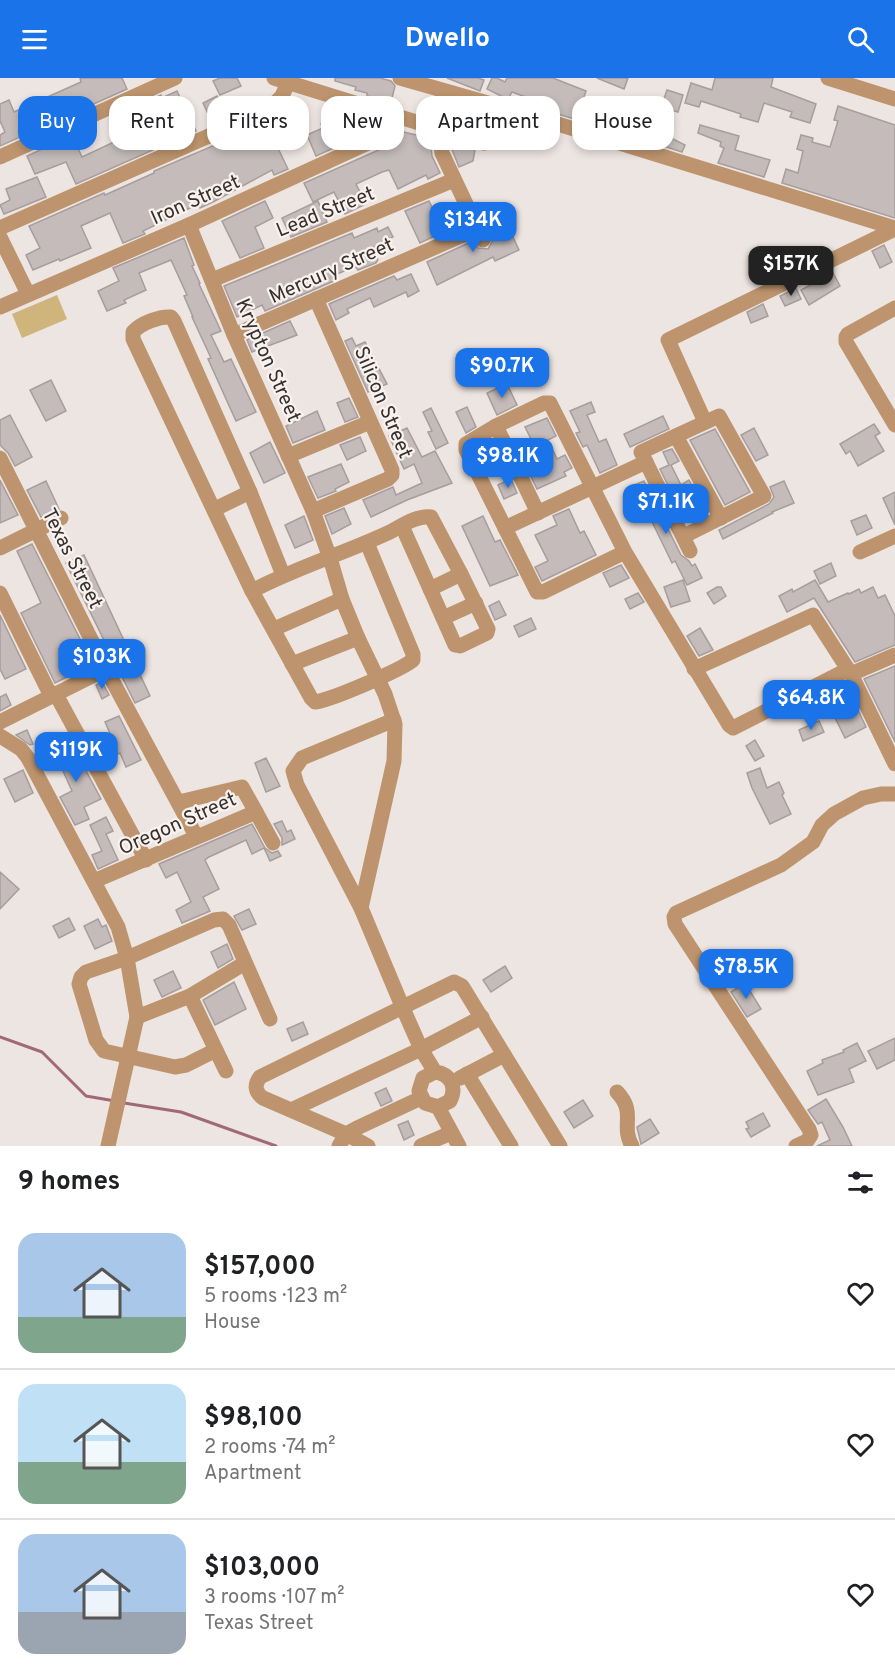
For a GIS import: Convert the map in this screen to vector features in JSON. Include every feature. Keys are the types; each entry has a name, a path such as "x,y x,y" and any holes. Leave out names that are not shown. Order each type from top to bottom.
{"street":[{"path":"0,157 175,78"},
{"path":"400,78 509,109 895,229"},
{"path":"830,78 895,99"},
{"path":"0,228 268,110 282,96 281,81 331,96"},
{"name":"Iron Street","path":"0,307 189,225 353,150"},
{"path":"441,150 454,180"},
{"name":"Mercury Street","path":"234,335 316,299 480,234 454,180"},
{"name":"Lead Street","path":"212,280 454,180"},
{"name":"Krypton Street","path":"189,225 234,335 313,512 357,638 385,694 394,720 394,761 361,908"},
{"path":"705,422 668,340 895,229"},
{"path":"0,237 28,294"},
{"name":"Silicon Street","path":"313,512 388,479 392,475 392,470 316,299"},
{"path":"895,308 846,337 846,342 895,425"},
{"path":"283,575 250,492 174,321 171,317 166,316 138,327 133,332 133,339 252,591 310,698 315,702 377,678 413,660 413,654 367,543"},
{"path":"625,552 543,592 537,592 466,450 466,444 496,426 544,403 550,403 625,552 694,669 733,728 849,672 895,655"},
{"path":"719,416 764,496 722,518 687,544 641,452 705,422 719,416"},
{"path":"288,456 370,422"},
{"path":"496,426 538,513"},
{"path":"676,436 722,518"},
{"name":"Texas Street","path":"0,458 105,669 196,836"},
{"path":"505,528 646,462"},
{"path":"215,509 250,492"},
{"path":"252,591 283,575 367,543 402,526 424,516 430,517 476,603 488,629 487,633 460,646 453,642 402,526"},
{"path":"0,548 61,518"},
{"path":"860,552 895,536"},
{"path":"430,590 461,574"},
{"path":"0,593 48,690 59,700 146,860"},
{"path":"274,629 342,599"},
{"path":"443,618 476,603"},
{"path":"694,669 813,615 849,672 895,764"},
{"path":"292,664 357,638"},
{"path":"0,722 105,669"},
{"path":"394,720 302,758 293,771 297,785 361,908 421,1049 435,1072"},
{"path":"0,736 21,749 28,758 118,927 127,958 137,1017 108,1146"},
{"name":"Oregon Street","path":"94,881 256,812 242,787 178,802"},
{"path":"796,1146 807,1140 811,1134 809,1129 675,924 674,917 676,913 781,865 813,842 822,825 834,814 863,798 895,794"},
{"path":"256,812 273,843"},
{"path":"216,1050 194,1062 180,1066 129,1058 104,1051 99,1047 79,984 81,977 86,972 127,958 214,920 223,920 229,925 270,1019"},
{"path":"137,1017 190,996 245,963"},
{"path":"368,1146 343,1140 258,1094 255,1088 256,1082 260,1077 454,982 462,986 560,1146"},
{"path":"190,996 226,1071"},
{"path":"291,1110 421,1049 482,1017"},
{"path":"452,1082 504,1054"},
{"path":"442,1073 452,1082 454,1089 450,1101 438,1107 425,1103 421,1098 420,1084 428,1074 442,1073"},
{"path":"467,1074 512,1146"},
{"path":"617,1092 627,1107 627,1136 632,1146"},
{"path":"343,1140 421,1098"},
{"path":"421,1146 455,1140 438,1107"}],"shaded area":[{"path":"57,295 67,319 22,338 12,314"}],"building":[{"path":"80,78 122,78 127,89 97,102 97,96 50,96 81,82"},
{"path":"220,78 237,78 241,86 220,95 213,81"},
{"path":"335,78 380,78 391,81 395,86 392,96 367,96 367,93 355,90 356,87 335,81"},
{"path":"447,78 478,78 484,80 480,91"},
{"path":"492,78 505,82 507,78 553,78 586,91 584,96 572,96 572,118 560,115 560,96 523,96 512,92 510,96 501,96 487,89"},
{"path":"597,78 628,78 624,89"},
{"path":"715,78 773,78 771,87 816,104 810,123 790,117 792,112 764,103 758,122 701,101 699,107 685,103 691,83 712,90"},
{"path":"667,90 683,95 678,112 674,111 674,96 665,96"},
{"path":"177,91 179,96 166,96"},
{"path":"9,100 14,112 18,110 18,138 0,146 0,135 5,132 0,121 0,104"},
{"path":"838,106 895,125 895,218 782,183 786,169 798,173 803,151 797,149 801,135 813,138 812,142 830,147 838,121 834,120"},
{"path":"700,125 739,136 735,150 770,160 764,177 718,163 724,148 720,146 721,142 698,133"},
{"path":"321,129 321,150 329,150 316,156 309,134"},
{"path":"404,132 416,135 416,150 431,150 440,173 428,179 426,175 398,189 389,170 382,172 356,184 366,204 345,214 334,192 313,202 304,183 378,150 404,150"},
{"path":"674,140 685,145 682,152 674,149"},
{"path":"109,144 109,150 153,150 76,184 66,162 35,174 27,156 40,150 79,150 82,157"},
{"path":"207,148 279,150 288,169 274,175 272,170 213,202 200,208 198,204 143,231 145,234 123,243 110,213 81,226 91,248 33,270 26,255 40,248 29,226 104,193 105,195"},
{"path":"452,150 475,150 473,161 459,167"},
{"path":"37,177 46,197 4,214 0,205 10,200 6,189"},
{"path":"265,201 273,218 255,227 264,248 240,258 222,221"},
{"path":"318,201 327,222 291,237 282,218"},
{"path":"429,201 441,233 420,243 405,211"},
{"path":"496,214 505,234 510,231 519,250 495,261 493,257 437,285 427,262 473,241 478,248 488,249 493,240 484,219"},
{"path":"388,227 393,237 372,248 378,260 376,263 358,270 355,266 333,276 334,281 265,311 262,305 237,317 224,286 352,233 354,238 377,228 378,232"},
{"path":"184,238 199,284 221,331 211,335 224,362 231,359 256,412 236,421 208,359 211,358 192,317 184,296 187,295 171,260 139,273 146,290 124,300 126,303 107,311 98,291 119,281 113,268"},
{"path":"884,245 892,262 880,268 872,251"},
{"path":"832,271 840,286 809,305 801,290 816,282 814,279"},
{"path":"411,274 419,291 408,297 406,292 374,307 370,298 347,309 349,313 336,320 329,304 394,276 397,280"},
{"path":"796,288 801,299 785,306 780,296"},
{"path":"763,304 768,316 751,323 747,312"},
{"path":"290,321 297,335 252,352 247,340"},
{"path":"352,338 356,346 365,342 387,384 368,392 345,341"},
{"path":"51,380 66,411 46,421 30,390"},
{"path":"507,384 517,405 497,415 487,393"},
{"path":"349,398 358,417 345,422 337,403"},
{"path":"591,402 595,412 587,415 599,442 606,439 617,465 600,473 587,445 583,447 576,433 580,432 570,411"},
{"path":"467,407 476,427 466,433 456,412"},
{"path":"431,408 448,443 436,449 428,432 432,431 423,412"},
{"path":"317,411 325,430 293,443 286,426"},
{"path":"10,415 32,457 15,466 8,453 0,445 0,420"},
{"path":"663,416 669,429 630,447 624,434"},
{"path":"547,418 556,436 548,440 557,459 565,455 572,468 564,472 566,476 537,489 521,456 536,449 525,427"},
{"path":"874,424 880,433 875,436 884,451 858,466 850,451 846,454 840,444"},
{"path":"407,428 422,457 435,451 452,483 371,517 363,500 393,487 396,495 422,483 414,464 404,469 389,436"},
{"path":"754,428 768,455 756,461 741,435"},
{"path":"715,429 750,492 725,505 690,440"},
{"path":"360,437 366,451 347,460 340,445"},
{"path":"270,442 285,473 264,483 250,453"},
{"path":"672,449 679,461 671,465 681,485 689,480 707,513 698,518 690,503 679,508 660,469 669,465 663,452"},
{"path":"341,464 349,482 335,489 336,491 318,498 308,477"},
{"path":"511,479 517,493 504,499 498,485"},
{"path":"0,480 18,515 0,523"},
{"path":"46,481 59,509 41,517 27,490"},
{"path":"644,481 681,555 692,566 695,564 702,578 687,585 675,561 672,563 640,497 638,498 632,486"},
{"path":"784,481 794,503 772,512 723,539 719,530 769,504 774,497 770,487"},
{"path":"895,492 895,525 883,498"},
{"path":"344,508 351,524 332,534 325,516"},
{"path":"569,509 580,533 584,531 596,555 542,581 535,567 548,561 535,535 557,525 553,516"},
{"path":"866,515 872,528 857,535 851,521"},
{"path":"304,516 313,540 295,548 285,525"},
{"path":"483,516 495,542 500,540 518,575 490,586 462,526"},
{"path":"32,544 80,639 59,649 71,675 55,683 21,613 41,603 17,551"},
{"path":"84,555 150,696 135,703 66,563"},
{"path":"831,563 836,576 820,584 814,571"},
{"path":"621,565 629,578 610,587 603,573"},
{"path":"683,580 690,601 671,607 664,587"},
{"path":"815,580 828,602 859,589 861,593 873,587 878,598 885,595 895,616 895,645 855,662 814,598 787,612 779,596 792,589 793,592"},
{"path":"721,587 726,596 714,604 707,593"},
{"path":"638,593 644,602 630,609 625,599"},
{"path":"499,601 506,615 495,620 489,606"},
{"path":"0,615 26,669 5,679 0,669"},
{"path":"531,618 536,629 519,637 514,626"},
{"path":"700,628 713,650 699,656 687,636"},
{"path":"895,666 895,742 864,679"},
{"path":"102,682 109,695 102,699 96,685"},
{"path":"834,688 847,716 858,710 866,727 845,738 823,693"},
{"path":"6,694 11,705 0,711 0,697"},
{"path":"119,716 141,760 126,767 120,753 103,761 95,746 112,738 105,722"},
{"path":"819,721 824,732 803,741 799,730"},
{"path":"27,730 33,744 30,745 16,735"},
{"path":"68,737 101,799 84,807 89,819 75,825 60,797 72,791 63,771 66,770 53,744"},
{"path":"755,740 764,756 755,761 746,746"},
{"path":"266,758 280,786 266,792 255,763"},
{"path":"760,768 767,788 779,782 791,814 770,824 747,773"},
{"path":"23,770 33,793 15,802 4,779"},
{"path":"106,817 113,831 106,834 118,860 98,869 92,855 102,851 90,825"},
{"path":"282,821 287,832 291,830 295,839 282,845 282,838 274,824"},
{"path":"252,824 265,848 272,853 278,851 281,856 270,861 264,848 252,854 246,840 209,857 205,860 219,889 203,897 210,911 182,923 176,910 191,902 177,872 166,878 159,864"},
{"path":"0,872 19,889 0,909"},
{"path":"249,909 256,924 242,930 234,916"},
{"path":"69,918 75,930 59,938 53,926"},
{"path":"98,919 102,927 106,925 112,941 95,949 84,926"},
{"path":"227,944 233,959 218,968 211,952"},
{"path":"505,966 512,978 491,992 483,980"},
{"path":"173,971 181,988 162,997 154,980"},
{"path":"234,982 246,1009 215,1025 203,1000"},
{"path":"745,983 761,1009 747,1017 731,992"},
{"path":"303,1022 308,1034 292,1041 287,1029"},
{"path":"895,1038 895,1060 877,1069 868,1051"},
{"path":"857,1043 866,1061 849,1069 854,1082 818,1095 807,1071 823,1063 822,1060 844,1052 843,1050"},
{"path":"386,1088 392,1101 381,1106 375,1093"},
{"path":"826,1099 852,1146 817,1146 830,1140 822,1122 818,1124 808,1110"},
{"path":"583,1100 593,1116 574,1128 564,1112"},
{"path":"763,1113 770,1126 751,1137 746,1129 749,1128 746,1122"},
{"path":"650,1119 659,1133 641,1144 637,1127"},
{"path":"408,1121 414,1135 404,1140 398,1125"}],"waterway":[{"path":"0,1037 42,1052 86,1096 115,1101"},
{"path":"124,1103 181,1112 276,1146"}]}
